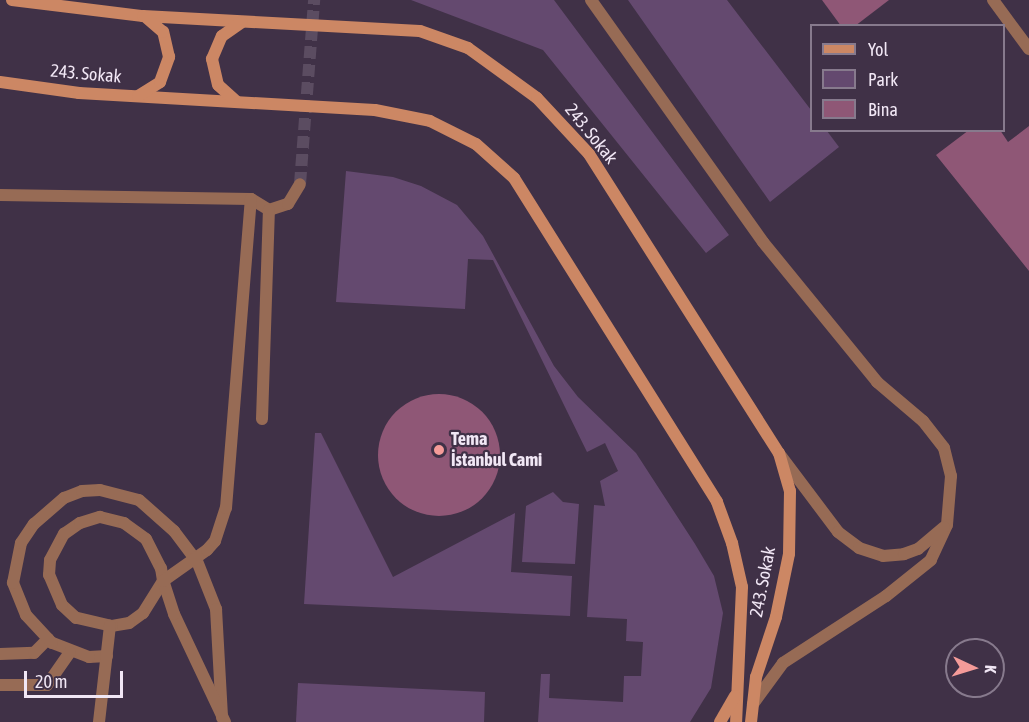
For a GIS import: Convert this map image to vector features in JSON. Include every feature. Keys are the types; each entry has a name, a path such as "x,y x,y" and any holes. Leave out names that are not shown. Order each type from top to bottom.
{"street":[{"name":"243. Sokak","path":"12,0 143,16 243,22 367,25 420,30 468,48 513,78 537,98 589,154 779,453 790,490 789,554 776,617 756,677 751,722"},
{"path":"591,0 763,242 877,382 922,420 944,448 951,476 947,525 930,560 886,596 783,663 753,704"},
{"path":"993,0 1029,49"},
{"path":"137,97 160,82 169,57 163,32 143,16"},
{"path":"238,102 218,85 212,59 222,36 243,22"},
{"name":"243. Sokak","path":"0,82 137,97 375,110 430,121 476,144 514,178 717,502 732,543 742,587 736,722"},
{"path":"0,195 251,199 269,210 288,204 300,184"},
{"path":"223,721 163,581 154,548 135,530 100,517 72,527 57,544 51,560 52,589 62,605 76,618 110,626 129,622 143,613 163,581 197,561 215,541 226,508 251,199"},
{"path":"262,419 269,210"},
{"path":"779,453 838,532 859,548 883,556 904,554 918,549 947,525"},
{"path":"108,656 70,652 48,639 26,615 18,601 13,583 14,563 21,543 34,524 64,498 100,490 139,500 174,531 197,561 216,609 223,721"},
{"path":"99,722 110,626"},
{"path":"0,654 34,653 48,639"},
{"path":"0,685 47,685 70,652"},
{"path":"720,722 736,695"}],"green space":[{"path":"411,0 554,0 729,235 706,253 543,50"},
{"path":"628,0 727,0 810,109 810,132 828,132 839,147 770,202"},
{"path":"346,171 393,177 421,186 457,205 483,236 554,366 578,397 636,453 695,544 714,576 723,613 711,688 690,722 538,722 541,674 550,674 549,698 623,702 624,676 641,676 643,642 626,641 627,619 587,617 594,505 605,506 600,481 618,471 605,443 587,452 493,260 468,259 465,309 336,302"},
{"path":"315,433 321,433 393,577 515,513 511,572 572,576 570,616 304,604"},
{"path":"553,492 563,502 579,504 575,564 522,562 526,506"},
{"path":"298,683 485,692 484,722 296,722"}],"building":[{"path":"822,0 889,0 858,24 840,24"},
{"path":"1029,126 1029,271 936,155 966,132 1001,132 1008,142"},
{"name":"Tema İstanbul Cami","path":"439,394 462,398 482,412 496,432 500,455 496,478 482,498 462,512 439,516 416,512 396,498 382,478 378,455 382,432 396,412 416,398"}],"tunnel":[{"path":"300,184 314,0"}],"place":[{"name":"Tema İstanbul Cami","path":"439,450"}]}
